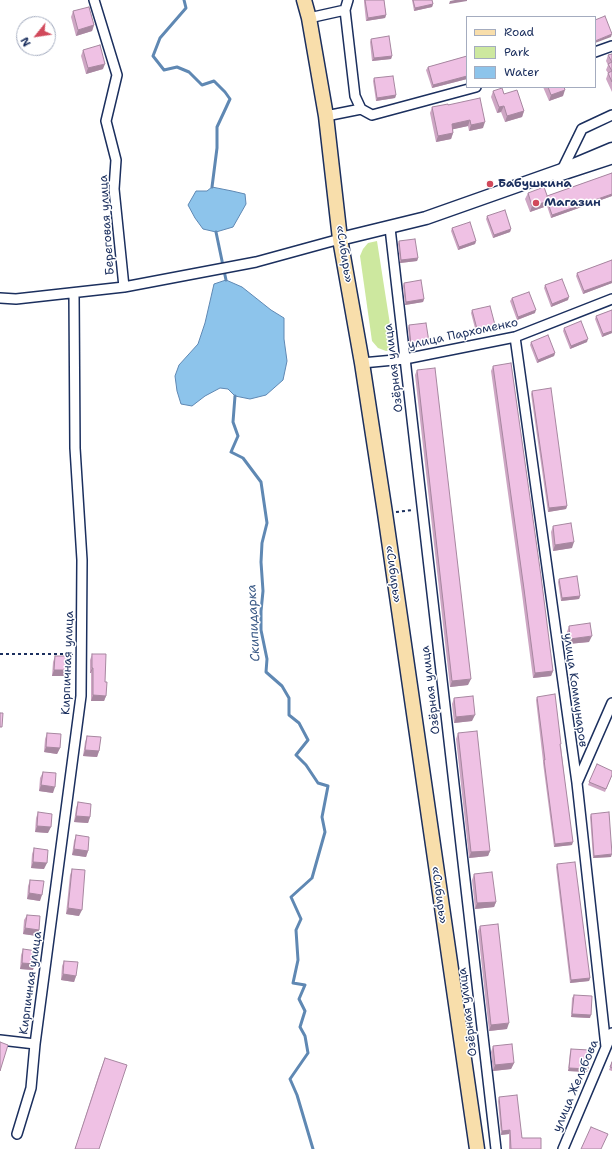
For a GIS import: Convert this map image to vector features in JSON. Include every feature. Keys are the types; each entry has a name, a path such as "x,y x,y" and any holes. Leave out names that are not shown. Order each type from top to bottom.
{"main road":[{"name":"«Сибирь»","path":"304,0 309,18 326,116 340,239 362,363 477,1149"}],"street":[{"name":"Береговая улица","path":"94,0 117,75 106,121 116,160 114,189 124,287"},
{"path":"348,0 345,10 355,96 361,109 372,115 472,88"},
{"path":"309,18 345,10"},
{"path":"596,52 612,46"},
{"path":"326,116 361,109"},
{"path":"562,170 582,129 612,115"},
{"path":"0,298 16,299 124,287 256,262 340,239 426,218 562,170 612,149"},
{"path":"518,186 564,176 612,159"},
{"name":"Озёрная улица","path":"390,228 496,1149"},
{"name":"Кирпичная улица","path":"0,1040 35,1044 80,696 82,560 75,448 74,293"},
{"name":"улица Пархоменко","path":"362,363 405,359 515,337 612,300"},
{"name":"улица Коммунаров","path":"515,337 577,784 606,1046"},
{"path":"577,784 612,703"},
{"name":"улица Желябова","path":"563,1149 612,1033"},
{"path":"17,1134 31,1088 35,1044"}],"path":[{"path":"384,513 422,509"},
{"path":"0,654 81,654"}],"green space":[{"path":"377,241 394,350 386,351 378,348 372,341 360,256 368,243"}],"water":[{"path":"212,187 245,194 246,204 233,227 216,232 203,229 188,205 196,191 207,191"},
{"path":"226,280 242,287 271,310 284,318 284,339 287,361 283,380 266,395 250,399 235,396 228,389 220,388 205,396 192,406 181,404 175,376 179,365 198,344 205,323 214,284"}],"building":[{"path":"365,0 384,0 386,15 368,18"},
{"path":"413,0 432,0 433,4 415,8"},
{"path":"89,7 94,25 78,30 73,11"},
{"path":"605,16 612,34 596,41 596,20"},
{"path":"389,36 392,56 374,58 371,39"},
{"path":"100,45 105,64 88,68 83,50"},
{"path":"612,54 612,62 608,55"},
{"path":"466,56 466,76 433,85 428,67"},
{"path":"612,62 612,71 608,64"},
{"path":"612,71 612,82 608,73"},
{"path":"393,76 396,95 377,98 374,78"},
{"path":"502,88 504,94 517,90 524,111 507,116 504,106 499,107 493,91"},
{"path":"548,88 564,88 565,90 551,95"},
{"path":"480,98 485,122 471,125 470,120 452,124 453,133 438,136 432,107"},
{"path":"612,173 612,194 552,215 547,196"},
{"path":"544,187 549,201 532,206 528,193"},
{"path":"505,210 511,229 494,235 487,216"},
{"path":"470,222 476,241 459,247 452,228"},
{"path":"415,239 418,258 401,260 399,241"},
{"path":"612,260 612,281 584,291 577,273"},
{"path":"562,279 569,297 552,304 545,285"},
{"path":"421,280 424,299 406,302 404,283"},
{"path":"529,292 536,310 518,317 512,298"},
{"path":"490,306 495,325 477,329 472,310"},
{"path":"612,310 612,331 603,334 596,316"},
{"path":"581,321 588,339 571,346 564,328"},
{"path":"426,323 429,342 411,345 409,325"},
{"path":"548,335 555,353 538,360 531,342"},
{"path":"511,363 553,671 535,673 493,366"},
{"path":"435,368 471,679 452,681 417,370"},
{"path":"551,388 567,506 549,508 532,391"},
{"path":"571,523 574,542 555,545 553,526"},
{"path":"577,576 580,596 562,598 559,579"},
{"path":"590,623 592,636 570,639 569,626"},
{"path":"92,654 106,654 106,696 93,695"},
{"path":"55,656 68,656 68,670 54,670"},
{"path":"555,694 573,842 555,844 537,697"},
{"path":"473,696 475,715 456,717 454,698"},
{"path":"0,713 3,713 2,727 0,727"},
{"path":"477,731 490,851 471,852 458,733"},
{"path":"47,733 61,734 60,748 46,747"},
{"path":"87,736 101,737 99,751 85,750"},
{"path":"597,764 612,771 612,775 606,789 589,782"},
{"path":"43,772 56,773 55,787 41,785"},
{"path":"78,802 91,804 90,817 76,816"},
{"path":"38,812 52,814 51,827 37,826"},
{"path":"609,812 612,854 594,856 591,814"},
{"path":"76,835 89,837 88,851 74,849"},
{"path":"34,848 48,850 47,863 33,862"},
{"path":"575,862 590,978 571,980 557,864"},
{"path":"72,869 85,870 82,910 68,908"},
{"path":"492,872 496,902 477,903 474,874"},
{"path":"30,880 44,881 42,895 29,893"},
{"path":"27,915 40,916 39,930 25,928"},
{"path":"498,924 509,1023 491,1025 480,926"},
{"path":"23,949 37,951 35,964 22,963"},
{"path":"64,961 78,962 76,976 63,974"},
{"path":"574,995 592,996 591,1015 572,1014"},
{"path":"0,1042 8,1045 0,1071"},
{"path":"512,1044 514,1063 495,1065 493,1046"},
{"path":"571,1049 589,1050 588,1069 569,1068"},
{"path":"105,1058 127,1065 99,1149 75,1149"},
{"path":"517,1095 522,1138 541,1138 541,1149 511,1149 510,1130 502,1131 499,1097"},
{"path":"591,1127 608,1134 601,1149 581,1149"}],"waterway":[{"name":"Скипидарка","path":"184,0 186,8 160,38 153,56 164,70 177,67 189,72 202,85 214,81 230,99 217,127 217,148 212,187"},
{"name":"Скипидарка","path":"216,232 226,280"},
{"name":"Скипидарка","path":"235,396 233,422 238,436 231,452 243,458 261,482 267,523 262,543 261,562 263,591 261,630 267,659 266,672 282,686 289,698 289,715 299,723 308,740 296,755 306,765 318,783 328,786 322,817 325,832 312,878 291,897 301,919 296,930 298,960 293,983 305,985 299,999 305,1011 300,1027 305,1036 308,1053 290,1079 297,1095 313,1149"}],"place":[{"name":"Бабушкина","path":"490,184"},
{"name":"Магазин","path":"536,203"}]}
